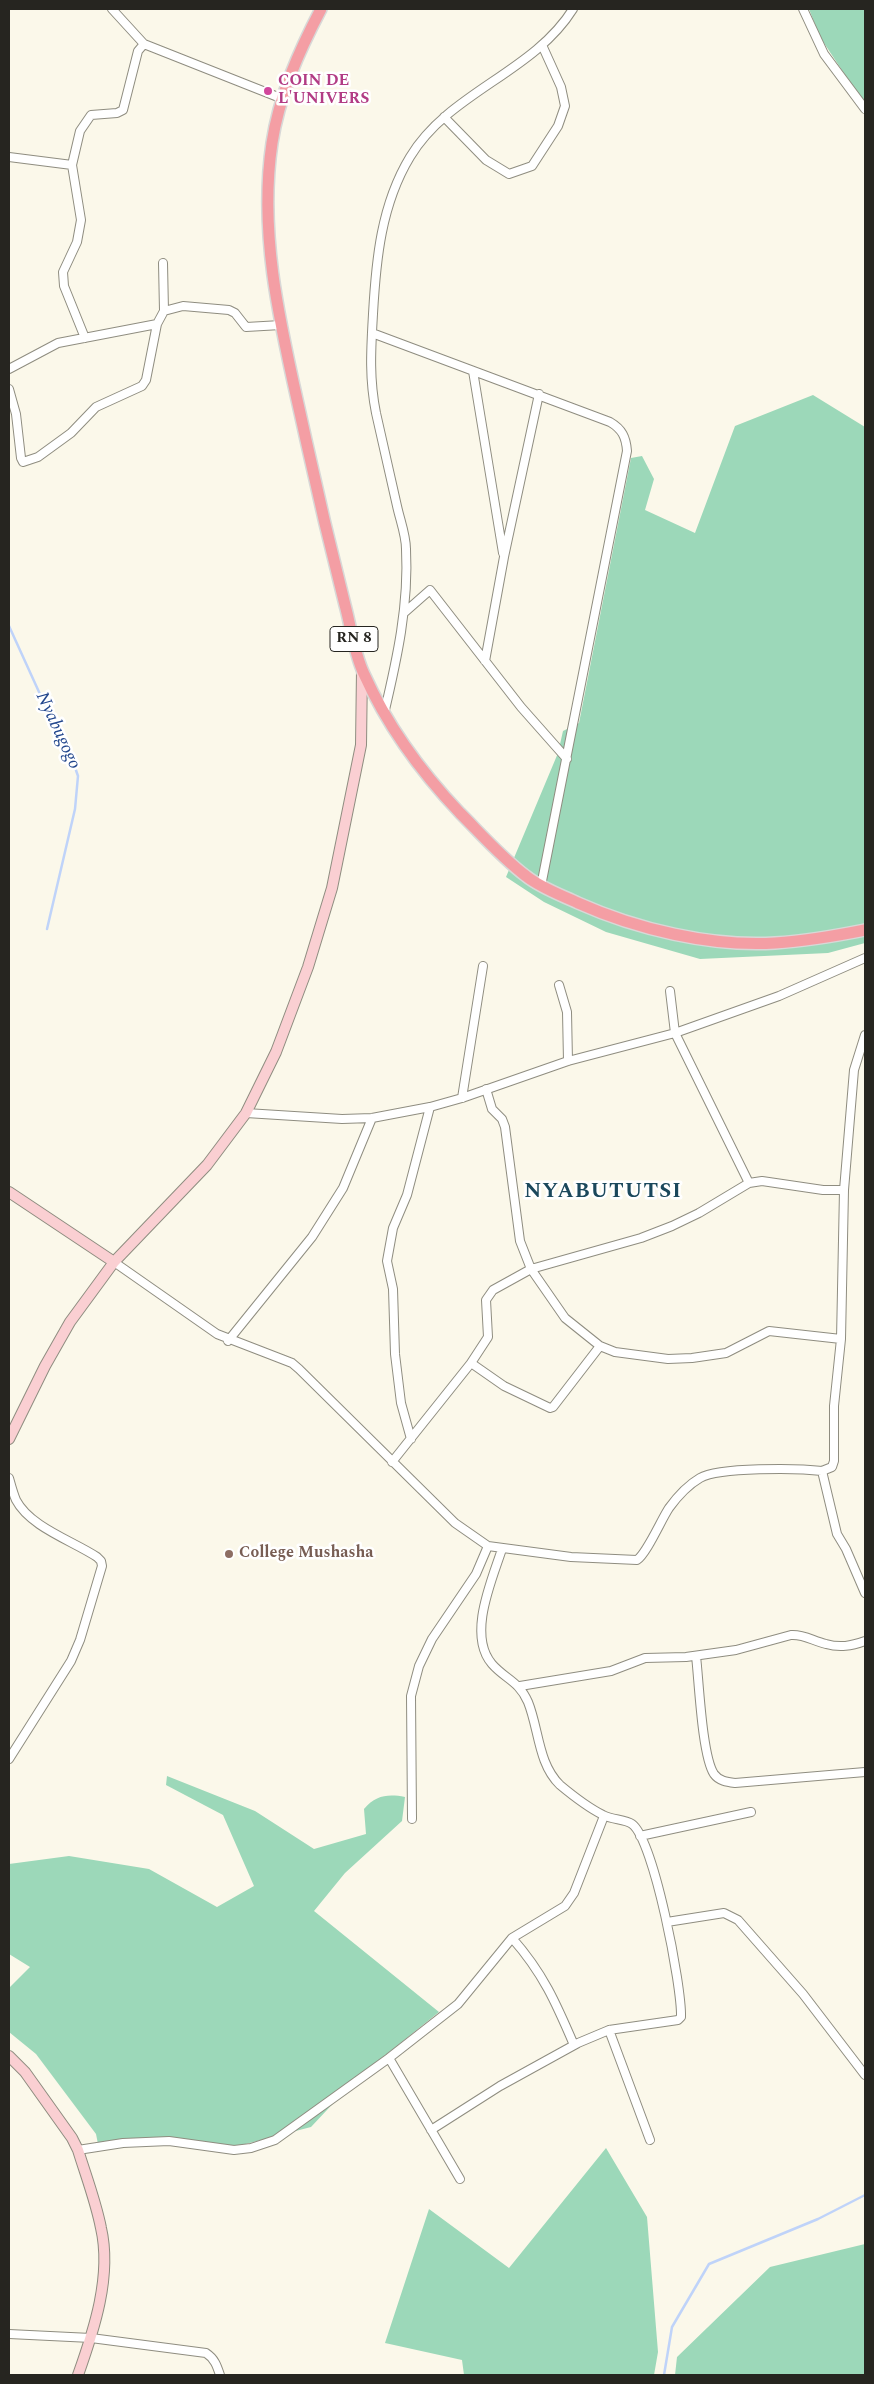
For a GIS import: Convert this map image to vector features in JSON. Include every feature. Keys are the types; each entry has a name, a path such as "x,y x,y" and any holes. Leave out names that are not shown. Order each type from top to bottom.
{"main road":[{"name":"RN 8","path":"321,9 291,71 272,141 268,184 268,245 281,325 338,579 362,670 384,714 438,790 490,843 526,876 541,886 598,912 663,931 704,939 771,943 819,939 865,930"}],"street":[{"path":"112,9 144,44 283,100"},
{"path":"384,714 405,612 406,547 376,410 370,366 378,247 396,184 422,140 458,104 506,74 542,45 565,21 573,9"},
{"path":"803,9 824,54 865,109"},
{"path":"85,338 64,286 63,272 76,242 81,220 72,165 80,130 90,114 117,113 123,110 138,51 144,44"},
{"path":"444,117 486,160 509,174 532,166 558,126 565,106 560,87 542,45"},
{"path":"9,157 72,165"},
{"path":"9,389 16,414 21,458 23,462 27,463 71,433 96,407 142,386 146,380 157,324 164,311 163,263"},
{"path":"164,311 182,306 229,310 235,313 246,327 281,325"},
{"path":"9,369 58,343 157,324"},
{"path":"372,333 538,394 617,426 623,433 627,451 541,886"},
{"path":"473,371 504,558"},
{"path":"485,661 538,394"},
{"path":"405,612 430,590 485,661 567,759"},
{"path":"9,1439 45,1366 70,1322 114,1262 207,1165 246,1113 276,1052 308,967 332,888 361,746 362,670"},
{"path":"246,1113 342,1119 372,1118 430,1107 462,1098 568,1061 675,1033 779,996 865,958"},
{"path":"462,1098 483,966"},
{"path":"559,985 567,1012 568,1061"},
{"path":"670,991 675,1033 749,1183"},
{"path":"9,1192 228,1341 292,1363 455,1523 488,1546 571,1557 637,1560 645,1552 653,1534 670,1506 686,1488 700,1478 708,1475 755,1470 822,1471 832,1466 834,1461 834,1406 840,1339 844,1190 854,1070 865,1035"},
{"path":"486,1089 492,1109 502,1118 520,1241 531,1269 565,1318 600,1346 615,1352 668,1359 726,1353 770,1331 840,1339"},
{"path":"411,1439 401,1403 395,1354 393,1289 386,1261 393,1228 407,1195 430,1107"},
{"path":"228,1341 312,1237 343,1188 372,1118"},
{"path":"392,1462 471,1363 488,1337 486,1300 493,1290 531,1269 640,1238 699,1213 749,1183 762,1181 823,1190 844,1190"},
{"path":"471,1363 504,1386 550,1408 553,1407 600,1346"},
{"path":"822,1471 837,1534 846,1549 865,1593"},
{"path":"9,1478 17,1501 22,1509 48,1530 97,1558 101,1561 102,1566 80,1640 71,1661 9,1759"},
{"path":"412,1819 411,1696 414,1679 432,1639 476,1574 488,1546"},
{"path":"431,2130 500,2086 574,2045 609,2030 678,2020 681,2017 667,1922 647,1849 640,1836 632,1824 604,1816 562,1786 550,1773 528,1702 520,1686 494,1666 487,1657 482,1634 487,1596 502,1549"},
{"path":"520,1686 611,1671 645,1658 696,1656 736,1650 791,1635 800,1635 825,1644 845,1647 865,1642"},
{"path":"696,1656 707,1757 714,1774 718,1778 735,1783 865,1772"},
{"path":"640,1836 751,1812"},
{"path":"78,2150 123,2143 169,2141 234,2150 251,2148 275,2140 389,2058 458,2004 512,1938 565,1906 574,1893 604,1816"},
{"path":"667,1922 724,1913 738,1920 803,1994 865,2075"},
{"path":"512,1938 539,1971 551,1992 574,2045"},
{"path":"609,2030 650,2140"},
{"path":"9,2056 26,2072 72,2138 78,2150 102,2229 104,2264 91,2338 78,2375"},
{"path":"389,2058 460,2179"},
{"path":"9,2334 91,2338 206,2353 212,2357 220,2375"}],"green space":[{"path":"809,9 865,9 865,105 820,37"},
{"path":"813,395 865,427 865,943 828,953 700,959 606,932 544,902 506,877 558,753 563,731 579,723 631,458 642,456 654,479 645,510 695,533 735,426"},
{"path":"167,1776 255,1811 314,1849 366,1834 364,1809 369,1804 383,1797 405,1797 402,1821 345,1873 314,1911 439,2012 357,2078 311,2127 234,2147 166,2138 98,2144 96,2134 36,2054 9,2032 9,1988 30,1967 9,1954 9,1864 69,1856 149,1869 217,1907 254,1886 223,1815 166,1785"},
{"path":"606,2148 647,2217 658,2352 654,2375 464,2375 462,2360 385,2343 429,2209 509,2268"},
{"path":"865,2244 865,2375 675,2375 677,2357 770,2267"}],"waterway":[{"name":"Nyabugogo","path":"9,626 59,736 71,756 78,776 75,809 47,929"},
{"path":"664,2375 672,2327 709,2264 818,2219 865,2195"}],"place":[{"name":"COIN DE L'UNIVERS","path":"268,91"},
{"name":"College Mushasha","path":"229,1554"}],"district":[{"name":"NYABUTUTSI","path":"603,1193"}]}
